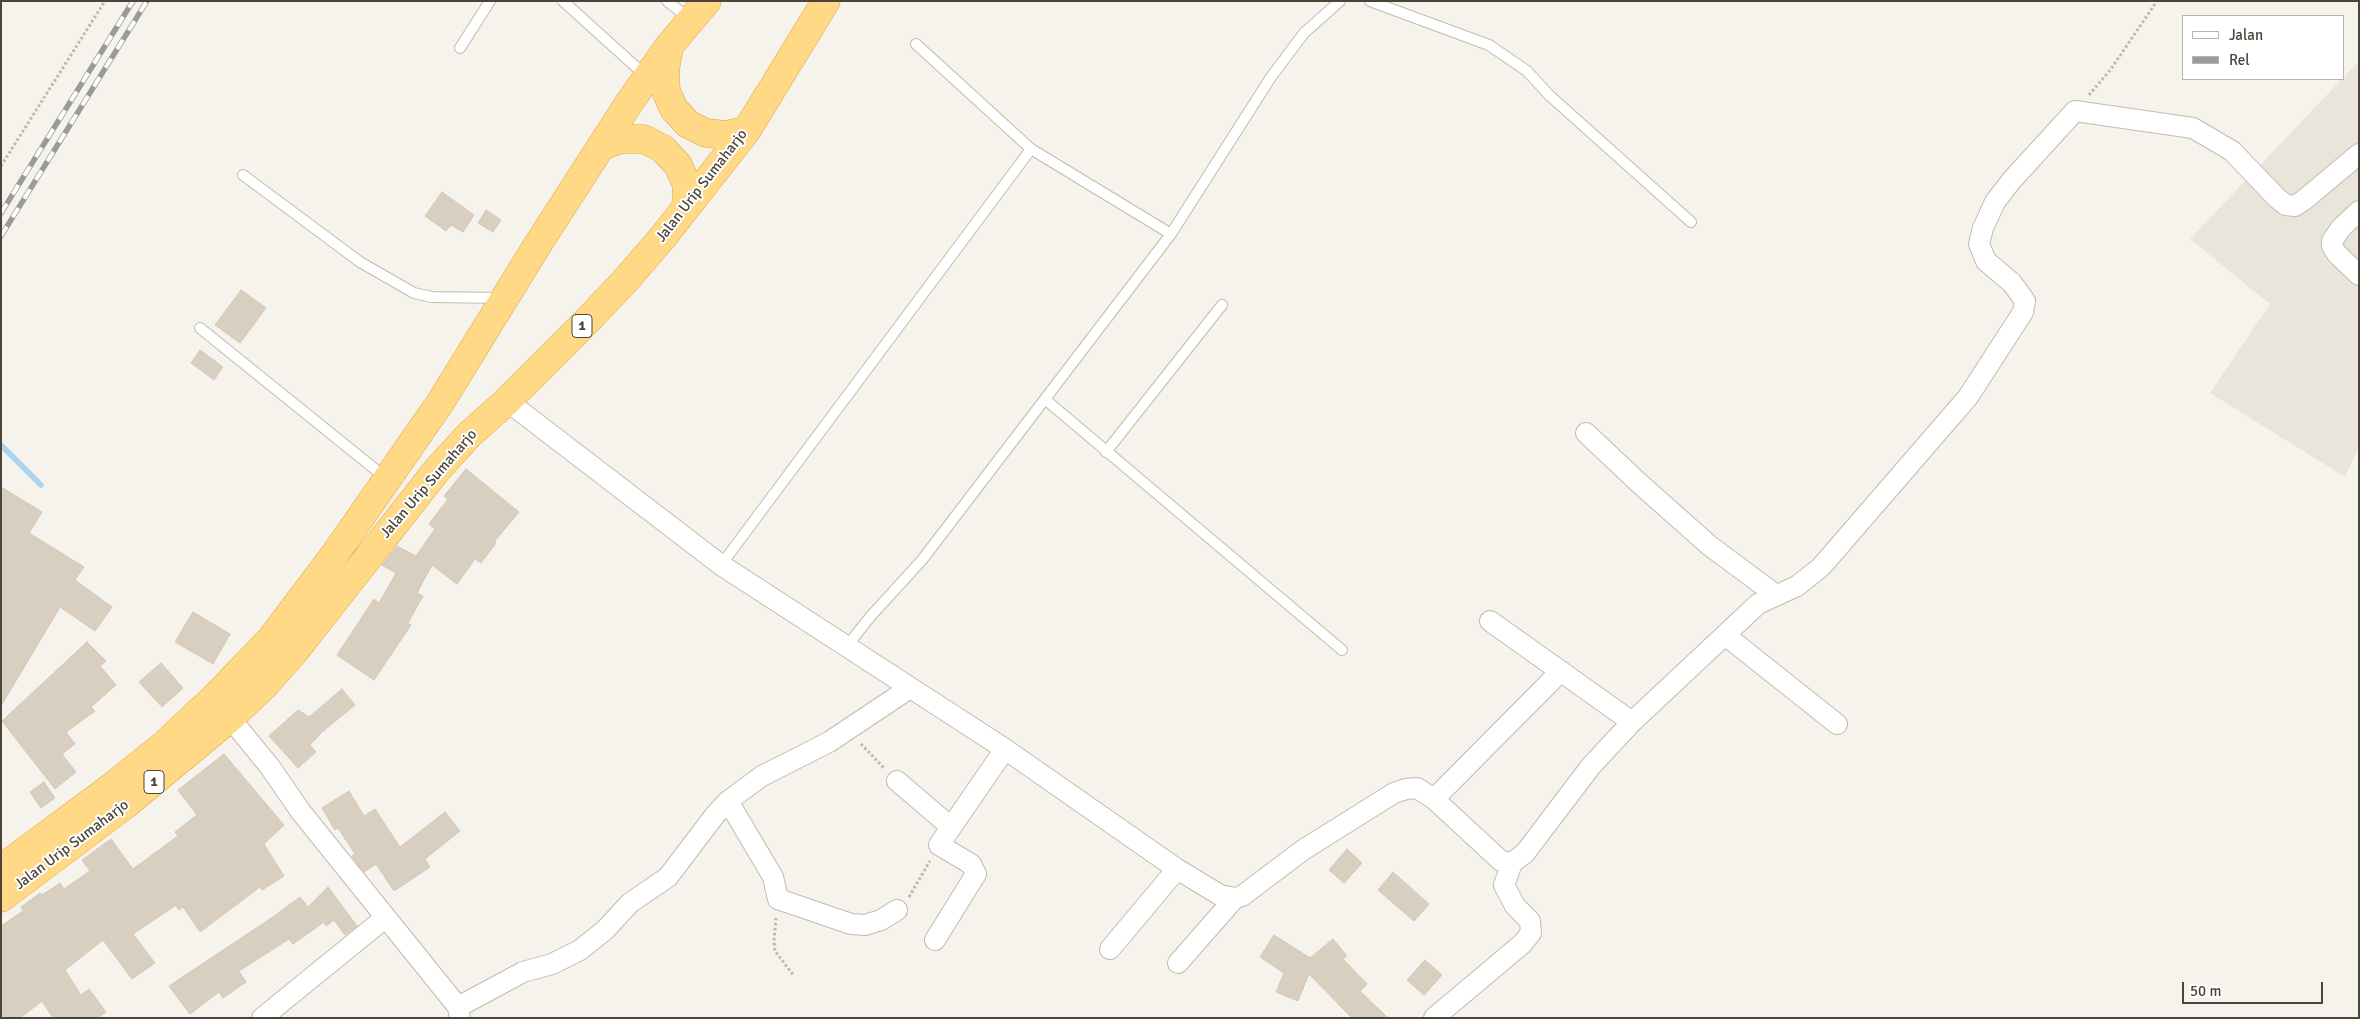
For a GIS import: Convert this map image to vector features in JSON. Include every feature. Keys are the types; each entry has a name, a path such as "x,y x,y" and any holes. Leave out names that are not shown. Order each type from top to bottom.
{"highway":[{"name":"Jalan Urip Sumaharjo","path":"1,868 112,786 165,744 215,697 271,639 315,603 469,435 507,401 624,282 747,130 826,1"},
{"name":"Jalan Urip Sumaharjo","path":"1,898 125,805 230,718 294,652 315,603 387,479 440,403 504,298 601,146 669,46 698,10"},
{"path":"669,46 665,70 666,91 674,109 688,124 706,133 727,135 747,130"},
{"path":"601,146 622,138 644,140 663,149 678,165 681,172 686,185 686,207"}],"street":[{"path":"1434,1018 1522,944 1531,933 1530,921 1515,906 1504,885 1512,863 1524,853 1591,766 1632,722 1758,604 1797,586 1821,567 1968,398 2023,312 2025,301 2020,291 1986,261 1979,244 1995,202 2011,181 2075,111 2193,128 2232,151 2276,198 2286,205 2294,206 2304,200 2359,154"},
{"path":"2359,211 2341,228 2332,241 2332,246 2337,254 2359,274"},
{"path":"507,401 721,565 1005,749 1177,869 1220,895 1235,898 1242,896 1303,850 1394,793 1406,789 1417,788 1434,798 1501,861 1512,863"},
{"path":"1586,434 1638,483 1710,546 1776,595"},
{"path":"1490,621 1632,722"},
{"path":"1725,635 1837,724"},
{"path":"1434,798 1561,671"},
{"path":"230,718 270,767 301,812 376,904 459,1012 523,972 552,964 580,950 605,930 630,903 668,877 687,849 728,801 762,776 829,742 910,688"},
{"path":"934,940 968,890 976,874 971,864 939,845 1005,749"},
{"path":"897,781 952,827"},
{"path":"728,801 773,877 778,899 830,919 851,924 865,925 881,920 897,910"},
{"path":"1110,949 1177,869"},
{"path":"1178,963 1235,898"},
{"path":"262,1018 385,918"}],"lane":[{"path":"460,48 490,1"},
{"path":"562,1 647,77"},
{"path":"667,1 698,10"},
{"path":"847,646 870,617 922,560 1171,234 1271,77 1304,33 1340,1"},
{"path":"1370,1 1489,45 1526,71 1549,95 1691,222"},
{"path":"916,44 1031,149 1171,234"},
{"path":"721,565 1031,149"},
{"path":"243,175 360,262 414,293 432,297 504,298"},
{"path":"1106,452 1222,305"},
{"path":"200,328 387,479"},
{"path":"1046,400 1342,650"}],"path":[{"path":"1,166 105,1"},
{"path":"2075,111 2111,69 2157,1"},
{"path":"846,729 897,781"},
{"path":"897,910 910,896 939,845"},
{"path":"778,899 774,941 775,951 794,976"}],"shaded area":[{"path":"2359,61 2359,446 2345,477 2210,393 2270,304 2190,239 2341,80 2345,80 2345,76"}],"building":[{"path":"442,192 474,215 463,232 451,225 446,231 425,216"},
{"path":"486,210 501,220 493,232 478,223"},
{"path":"241,290 266,308 240,343 215,325"},
{"path":"200,350 223,367 214,380 191,363"},
{"path":"466,469 519,512 494,542 496,543 481,563 475,559 457,584 432,565 417,593 423,596 408,623 411,625 374,680 337,655 374,599 379,603 396,573 382,565 397,546 416,556 435,529 429,524 448,499 444,496"},
{"path":"1,487 42,512 29,533 84,567 75,580 112,607 95,631 60,607 1,706"},
{"path":"193,612 230,634 213,664 175,642"},
{"path":"87,642 106,661 100,666 116,685 91,707 95,711 66,732 75,744 62,754 76,772 55,789 2,721"},
{"path":"161,663 183,688 162,707 139,682"},
{"path":"342,689 355,705 321,733 310,745 316,752 298,768 269,736 298,710 309,717"},
{"path":"224,754 284,825 264,844 284,876 262,890 260,887 200,932 183,907 179,910 176,905 133,934 155,963 132,979 103,940 65,970 81,995 89,989 106,1012 98,1018 53,1018 42,1001 20,1018 1,1018 1,926 23,911 21,907 40,893 42,895 60,883 64,889 90,871 82,860 111,839 133,869 178,836 175,832 197,815 178,790"},
{"path":"44,782 55,798 41,808 30,792"},
{"path":"349,791 364,816 375,809 400,847 445,812 460,831 425,859 430,867 394,891 376,864 364,872 352,856 355,854 338,828 335,830 322,808"},
{"path":"1347,849 1362,863 1344,883 1329,870"},
{"path":"1393,872 1429,904 1414,921 1378,890"},
{"path":"328,887 357,926 345,935 334,920 326,926 324,922 293,944 289,939 239,971 246,982 223,998 219,992 190,1014 169,986 300,897 308,907"},
{"path":"1274,935 1310,958 1333,939 1347,956 1343,959 1367,984 1360,991 1388,1018 1352,1018 1309,974 1298,1001 1276,992 1284,973 1260,957"},
{"path":"1425,960 1442,975 1424,995 1407,980"}],"waterway":[{"path":"1,445 41,485"}],"railway":[{"path":"1,213 133,1"},
{"path":"1,236 147,1"}]}
